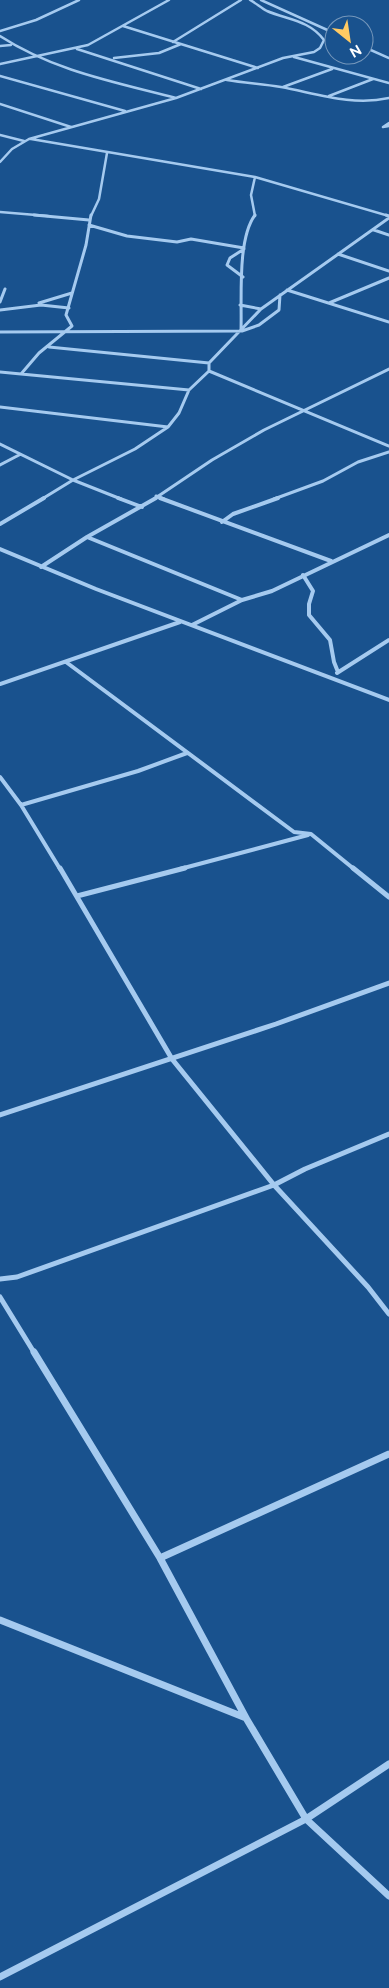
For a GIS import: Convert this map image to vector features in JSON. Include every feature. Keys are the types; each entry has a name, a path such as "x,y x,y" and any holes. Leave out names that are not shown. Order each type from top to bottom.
{"street":[{"path":"0,31 36,20 79,0"},
{"path":"0,64 76,48 97,41 169,0"},
{"path":"173,42 241,0"},
{"path":"0,162 28,139 176,98 291,56 314,52 320,48 324,40 319,32 288,16 265,10 250,0"},
{"path":"261,0 324,28"},
{"path":"123,26 258,68"},
{"path":"0,36 11,45 36,57 81,72 176,98"},
{"path":"109,58 142,56 181,44"},
{"path":"0,46 11,45"},
{"path":"76,48 201,89"},
{"path":"374,51 389,58"},
{"path":"291,56 332,69 389,83"},
{"path":"282,87 332,69"},
{"path":"0,76 126,111"},
{"path":"328,96 373,79"},
{"path":"225,80 282,87 353,101 378,102 389,98"},
{"path":"0,104 71,127"},
{"path":"0,135 24,141"},
{"path":"28,139 255,177 389,217"},
{"path":"21,374 38,353 49,347 72,326 66,315 90,220 99,199 107,153"},
{"path":"241,331 240,305 244,248 249,221 255,216 250,194 255,177"},
{"path":"0,212 90,220"},
{"path":"0,524 73,480 135,449 168,427 179,413 190,390 209,371 209,362 261,309 374,230 389,217"},
{"path":"89,225 109,228 127,236 177,242 192,240 244,248"},
{"path":"374,230 389,235"},
{"path":"243,277 227,265 230,258 244,248"},
{"path":"338,254 389,271"},
{"path":"328,304 389,278"},
{"path":"0,302 5,289"},
{"path":"287,290 388,321"},
{"path":"0,310 33,305 72,293"},
{"path":"0,332 241,331 259,325 279,310 280,295"},
{"path":"33,305 68,308"},
{"path":"240,305 261,309"},
{"path":"49,347 209,362"},
{"path":"42,567 86,537 142,507 156,496 264,430 389,369"},
{"path":"209,371 307,410 389,446"},
{"path":"0,372 190,390"},
{"path":"0,407 168,427"},
{"path":"0,444 73,480 142,507"},
{"path":"222,522 233,514 323,481 358,462 389,452"},
{"path":"0,464 19,455"},
{"path":"156,496 331,561"},
{"path":"192,625 242,600 272,591 331,561 369,546 389,535"},
{"path":"86,537 242,600"},
{"path":"0,549 181,622 331,676 389,700"},
{"path":"303,575 313,591 309,604 309,615 323,628 332,644 334,666 338,672"},
{"path":"0,684 181,622"},
{"path":"331,676 389,640"},
{"path":"66,662 294,832 311,834 389,897"},
{"path":"21,805 138,771 187,753"},
{"path":"0,777 21,805 77,896 172,1059 274,1185 368,1287 389,1314"},
{"path":"77,896 311,834"},
{"path":"0,1115 172,1059 389,983"},
{"path":"0,1279 17,1277 274,1185 305,1169 389,1134"},
{"path":"0,1297 160,1558 246,1718 306,1819 389,1896"},
{"path":"160,1558 389,1454"},
{"path":"0,1620 246,1718"},
{"path":"0,1978 306,1819 389,1764"}]}
